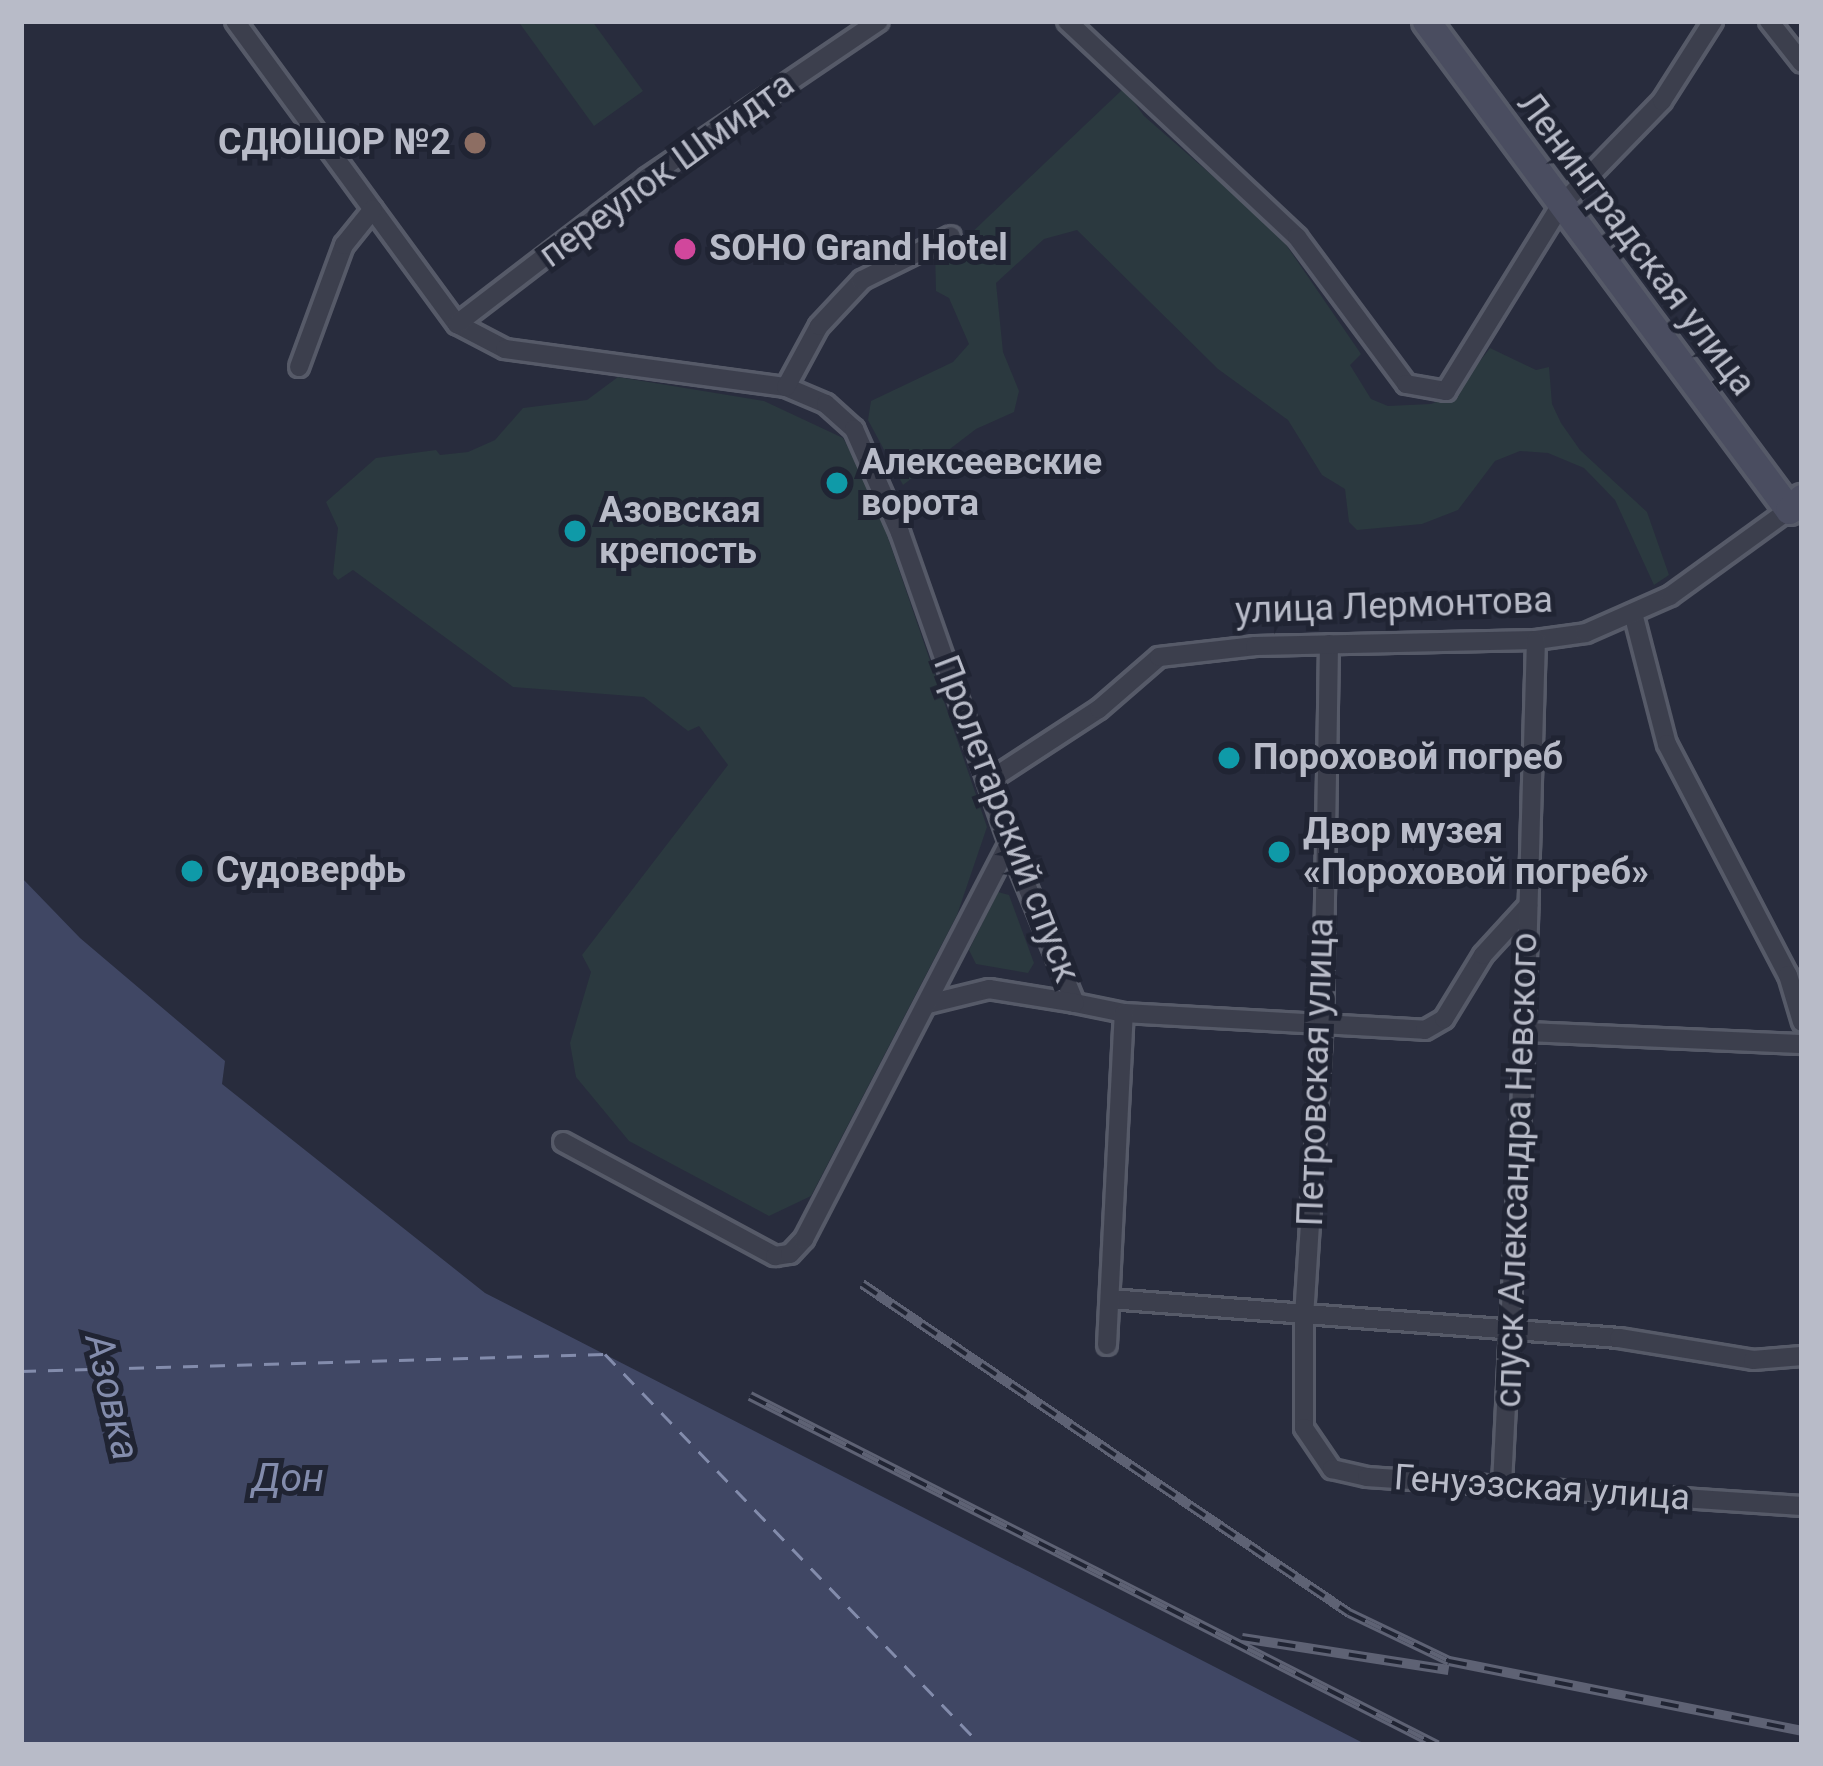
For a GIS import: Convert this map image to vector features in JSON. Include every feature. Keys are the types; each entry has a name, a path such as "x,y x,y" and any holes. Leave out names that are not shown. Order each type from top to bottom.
{"street":[{"path":"235,21 458,324 505,349 786,387 819,326 862,280 951,236"},
{"name":"переулок Шмидта","path":"458,324 646,178 879,21"},
{"path":"1067,21 1297,237 1406,384 1446,391 1561,205 1662,101 1713,21"},
{"name":"Ленинградская улица","path":"1426,21 1561,205 1796,504"},
{"path":"1769,21 1802,63"},
{"path":"298,367 344,245 373,208"},
{"name":"Пролетарский спуск","path":"786,387 843,417 854,430 900,533 1010,843 1075,1003 1124,1013 1107,1345"},
{"name":"улица Лермонтова","path":"990,780 1099,709 1159,657 1329,644 1536,640 1586,633 1670,596 1796,504"},
{"path":"1633,613 1666,744 1795,971 1802,1022"},
{"name":"спуск Александра Невского","path":"1502,1484 1525,1032 1536,640"},
{"name":"Петровская улица","path":"1304,1428 1304,1314 1323,1023 1329,644"},
{"path":"562,1142 775,1256 790,1254 804,1239 1010,843"},
{"path":"1124,1013 1425,1030 1444,1019 1484,955 1528,906"},
{"path":"928,1004 989,989 1075,1003"},
{"path":"1525,1032 1802,1044"},
{"path":"1110,1299 1619,1338 1753,1360 1802,1356"},
{"name":"Генуэзская улица","path":"1304,1428 1332,1469 1367,1477 1802,1506"}],"shaded area":[{"path":"518,21 592,21 643,91 594,126"},
{"path":"1124,88 1144,116 1278,233 1361,354 1350,365 1371,399 1388,406 1431,404 1453,396 1490,348 1536,370 1549,367 1552,404 1561,423 1580,450 1647,512 1669,575 1654,585 1615,500 1584,468 1548,453 1520,451 1495,461 1458,510 1422,524 1357,530 1349,522 1345,489 1322,475 1288,420 1218,369 1077,230 1044,239 996,283 1003,352 1019,391 1014,412 976,429 903,485 868,420 871,401 953,362 969,344 949,298 936,291 935,249 967,237"},
{"path":"618,377 764,401 843,438 873,494 987,827 957,915 811,1196 769,1216 629,1141 576,1077 570,1043 591,972 582,955 728,765 699,726 688,731 644,697 513,687 353,570 338,580 333,574 338,528 326,502 376,458 436,450 440,455 468,452 495,440 523,408 587,400"},
{"path":"998,892 1009,895 1034,963 1028,973 976,964 969,950"}],"water":[{"name":"Дон","path":"21,877 80,938 225,1061 222,1084 485,1293 1367,1745 21,1745"}],"ferry route":[{"path":"21,1371 605,1354 981,1745"}],"railway":[{"path":"862,1284 1349,1613 1449,1661 1802,1731"},
{"path":"750,1396 1437,1745"},
{"path":"1242,1638 1449,1670"}],"place":[{"name":"СДЮШОР №2","path":"475,143"},
{"name":"SOHO Grand Hotel","path":"685,249"},
{"name":"Алексеевские ворота","path":"837,483"},
{"name":"Азовская крепость","path":"575,531"},
{"name":"Пороховой погреб","path":"1229,758"},
{"name":"Двор музея «Пороховой погреб»","path":"1279,852"},
{"name":"Судоверфь","path":"192,871"}],"water label":[{"name":"Азовка","path":"112,1397"}]}
